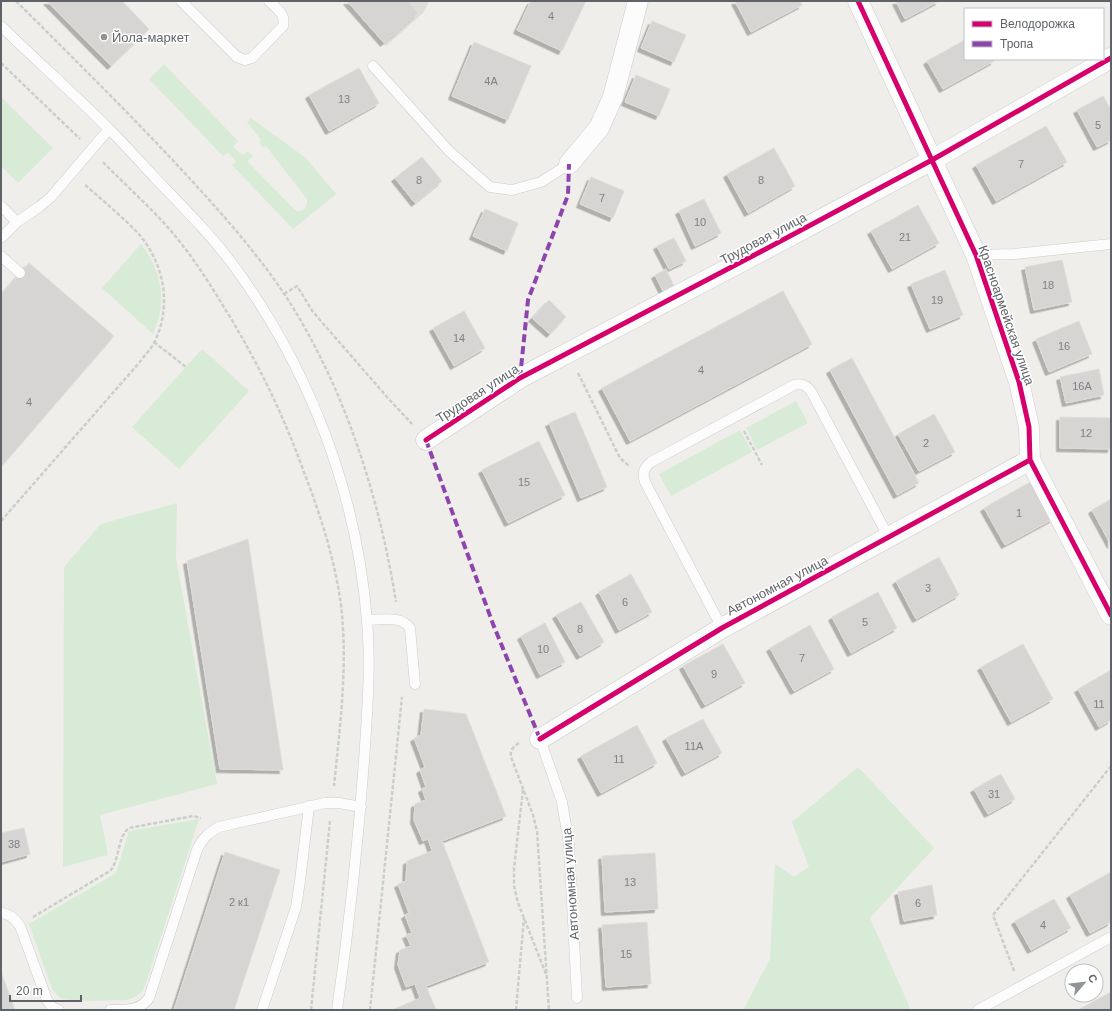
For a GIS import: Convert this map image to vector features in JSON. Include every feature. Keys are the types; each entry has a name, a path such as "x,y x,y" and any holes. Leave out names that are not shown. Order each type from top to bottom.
{"street":[{"path":"569,164 599,128 614,97 638,1"},
{"name":"Красноармейская улица","path":"858,1 976,255 1019,382 1028,427 1030,460 1111,616"},
{"name":"Трудовая улица","path":"426,440 520,378 762,252 932,160 1111,58"},
{"name":"Автономная улица","path":"531,741 722,628 1030,460"}],"lane":[{"path":"182,1 237,57 245,60 252,58 283,26 284,20 282,14 269,1"},
{"path":"1,26 109,129 182,204 232,264 258,300 277,331 300,375 318,414 335,462 344,491 358,551 367,620 369,657 368,700 361,807 349,919 337,1010"},
{"path":"374,66 449,151 490,187 512,190 541,182 569,164"},
{"path":"1,238 17,222 45,203 109,129"},
{"path":"1,206 17,222"},
{"path":"976,255 1015,254 1111,244"},
{"path":"1,256 20,273"},
{"path":"722,628 644,482 643,471 651,462 736,416 794,385 804,385 808,388 889,538"},
{"path":"367,620 404,621 410,628 415,684"},
{"name":"Автономная улица","path":"531,741 562,802 569,844 577,998"},
{"path":"110,1010 133,1010 142,1006 149,998 197,850 207,834 219,827 309,806 332,802 361,807"},
{"path":"262,1010 296,907 309,806"},
{"path":"1,914 9,914 20,926 47,1000 52,1007 59,1010"},
{"path":"978,1010 1111,937"}],"path":[{"path":"16,1 134,118 222,213 253,251 284,294 297,286 313,312 426,440"},
{"path":"1,63 92,150 175,236 194,260 217,295 266,381 292,437 311,489 329,549 338,587 343,630 342,699 311,1010"},
{"path":"1,521 129,374 154,342 160,328 164,295 162,276 157,262 148,245 135,230 72,173"},
{"path":"154,342 186,367"},
{"path":"584,387 620,458 626,464 643,471"},
{"path":"736,416 762,465"},
{"path":"531,741 512,748 510,753 533,815 538,836 549,1010"},
{"path":"1020,987 993,915 1111,766"},
{"path":"523,789 513,878 515,894 547,978"},
{"path":"20,926 110,871 114,865 124,833 129,828 194,816 202,818 219,827"},
{"path":"516,1010 524,918"}],"shaded area":[{"path":"347,1 429,1 424,12 386,46"}],"green space":[{"path":"164,64 238,141 233,147 242,155 248,151 253,156 247,161 295,210 303,210 307,205 307,199 266,146 263,148 259,142 261,140 247,122 251,118 306,158 336,194 293,229 232,165 236,161 228,152 223,156 149,79"},
{"path":"1,97 53,148 18,183 1,166"},
{"path":"141,244 154,265 160,287 160,310 158,322 153,334 102,288"},
{"path":"202,349 249,391 179,469 132,427"},
{"path":"796,401 808,423 757,450 746,428"},
{"path":"740,430 752,452 671,496 659,474"},
{"path":"177,503 176,558 217,784 100,815 108,855 63,867 64,567 101,524"},
{"path":"858,767 934,848 870,918 911,1010 743,1010 770,959 775,864 794,877 809,867 792,822"},
{"path":"199,819 145,986 142,991 128,1000 66,1000 58,996 51,986 29,924 116,873 129,831"}],"building":[{"path":"47,1 122,1 149,29 111,66"},
{"path":"347,1 408,1 418,13 384,43"},
{"path":"531,1 586,1 562,51 517,30"},
{"path":"735,1 800,1 802,5 751,32"},
{"path":"896,1 939,1 905,19"},
{"path":"652,21 686,35 674,62 641,48"},
{"path":"964,41 964,60 994,61 943,89 927,61"},
{"path":"474,42 531,66 508,120 452,96"},
{"path":"359,68 379,103 329,131 309,95"},
{"path":"636,75 670,89 659,116 625,102"},
{"path":"1103,96 1111,110 1111,140 1097,147 1077,110"},
{"path":"1046,126 1067,162 996,201 976,165"},
{"path":"774,148 795,186 748,213 727,174"},
{"path":"422,157 442,181 415,203 395,178"},
{"path":"591,177 624,191 613,218 580,204"},
{"path":"704,199 721,233 695,246 679,211"},
{"path":"918,205 939,243 892,269 871,231"},
{"path":"485,209 518,223 507,251 473,236"},
{"path":"674,238 686,261 669,269 657,246"},
{"path":"1062,260 1072,302 1034,310 1025,267"},
{"path":"29,263 114,336 1,467 1,295"},
{"path":"666,269 674,286 663,291 655,275"},
{"path":"945,270 963,315 930,329 911,284"},
{"path":"783,291 812,344 630,441 602,388"},
{"path":"549,300 566,317 550,334 532,318"},
{"path":"464,311 485,348 454,366 433,328"},
{"path":"1079,321 1092,354 1049,372 1036,339"},
{"path":"852,358 919,483 897,495 830,370"},
{"path":"1099,369 1104,395 1066,403 1060,377"},
{"path":"575,412 607,487 581,498 549,423"},
{"path":"934,414 955,452 919,471 898,434"},
{"path":"1060,417 1111,418 1111,449 1060,448"},
{"path":"539,441 565,495 508,523 482,470"},
{"path":"1032,481 1053,519 1005,545 984,508"},
{"path":"1111,499 1111,545 1092,510"},
{"path":"248,539 283,770 220,769 187,561"},
{"path":"939,557 959,595 916,619 896,581"},
{"path":"631,574 652,612 619,630 599,592"},
{"path":"878,592 897,628 851,653 832,617"},
{"path":"581,602 604,642 580,656 556,615"},
{"path":"545,623 565,662 540,675 521,636"},
{"path":"810,625 834,669 794,691 770,648"},
{"path":"723,644 745,683 705,705 683,666"},
{"path":"1023,644 1053,699 1011,722 981,667"},
{"path":"1111,670 1111,720 1099,727 1078,689"},
{"path":"424,709 466,714 506,816 442,841 489,962 426,986 436,1010 392,1010 420,998 415,984 406,987 398,965 400,950 411,946 406,935 412,933 405,915 409,913 398,884 406,881 407,861 432,851 428,839 423,841 414,820 415,804 426,800 422,789 426,787 420,770 425,767 414,738 421,735"},
{"path":"703,719 722,753 685,773 666,738"},
{"path":"637,725 657,763 601,793 581,756"},
{"path":"1001,774 1015,799 988,814 974,789"},
{"path":"24,828 30,854 1,862 1,833"},
{"path":"225,852 280,870 234,1010 174,1010"},
{"path":"655,853 658,909 605,912 602,856"},
{"path":"1111,872 1111,922 1090,933 1070,895"},
{"path":"932,885 937,915 904,921 898,892"},
{"path":"1054,899 1071,928 1031,950 1015,921"},
{"path":"647,922 651,984 606,987 602,925"},
{"path":"1,972 7,988 15,1010 1,1010"},
{"path":"1111,992 1111,1010 1078,1010 1091,1003 1104,1003 1104,996"}],"marked path":[{"path":"520,378 528,300 568,195 569,164"},
{"path":"426,440 493,624 540,739"}],"cycle path":[{"path":"858,1 976,255 1019,382 1029,427 1030,460 1111,615"},
{"path":"426,440 520,378 932,160 1111,58"},
{"path":"540,739 722,628 1030,460"}],"place":[{"name":"Йола-маркет","path":"104,37"}]}
